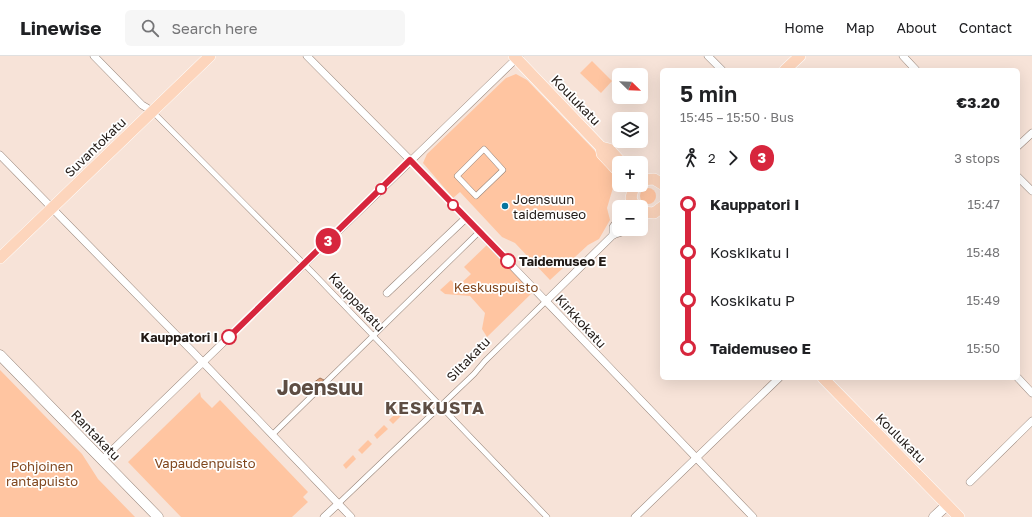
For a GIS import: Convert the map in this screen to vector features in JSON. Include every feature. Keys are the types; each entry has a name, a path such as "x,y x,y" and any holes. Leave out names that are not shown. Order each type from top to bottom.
{"main road":[{"name":"Suvantokatu","path":"0,258 210,56"},
{"path":"787,68 800,56"},
{"name":"Koulukatu","path":"516,57 601,147 609,149 616,156"},
{"name":"Koulukatu","path":"601,147 602,154 612,165"},
{"path":"648,179 650,178 660,182"},
{"path":"648,212 659,212"},
{"name":"Rantakatu","path":"0,355 158,517"},
{"name":"Rantakatu","path":"0,361 16,371"},
{"name":"Koulukatu","path":"825,380 959,517"},
{"path":"934,517 947,505"}],"street":[{"name":"Kauppakatu","path":"94,56 142,105 152,111 304,265 547,517"},
{"name":"Kirkkokatu","path":"307,56 410,160 753,517"},
{"path":"708,56 720,68"},
{"path":"903,56 914,68"},
{"path":"102,460 516,57"},
{"path":"1020,144 1032,133"},
{"path":"484,150 503,170 476,196 457,176 484,150"},
{"path":"0,155 351,517"},
{"path":"1020,179 1032,191"},
{"path":"387,294 466,218"},
{"path":"272,435 479,232"},
{"name":"Siltakatu","path":"324,517 440,406 612,236"},
{"path":"635,517 777,380"},
{"path":"1020,380 1032,393"},
{"path":"970,482 1032,421"}],"green space":[{"path":"592,61 612,81 601,93 580,73"},
{"path":"516,74 527,80 612,169 612,191 607,208 610,220 599,239 588,245 550,280 515,243 502,237 460,192 453,198 423,163 427,154 506,78"},
{"path":"648,188 651,188 656,193 656,199 651,204 648,204 648,200 640,199 641,192 648,192"},
{"name":"Keskuspuisto","path":"489,243 534,291 487,337 482,329 485,313 470,296 445,294 440,290 451,280 457,287 471,274 464,267"},
{"name":"Pohjoinen rantapuisto","path":"0,370 82,454 98,479 135,517 0,517"},
{"name":"Vapaudenpuisto","path":"200,392 201,397 212,408 220,400 308,492 303,497 308,502 292,517 181,517 128,462"},
{"path":"399,410 403,414 393,424 389,420"},
{"path":"384,425 388,429 377,439 374,435"},
{"path":"368,440 372,444 362,454 358,450"},
{"path":"353,455 356,459 346,469 343,465"}],"shaded area":[{"path":"320,378 324,380 314,389 313,383"}],"bus line":[{"name":"3","path":"229,337 410,160 508,261"}],"place":[{"name":"Joensuun taidemuseo","path":"505,206"},
{"name":"Taidemuseo E","path":"508,261"},
{"name":"Kauppatori I","path":"229,337"}],"district":[{"name":"Joensuu","path":"320,387"},
{"name":"KESKUSTA","path":"435,407"}]}
